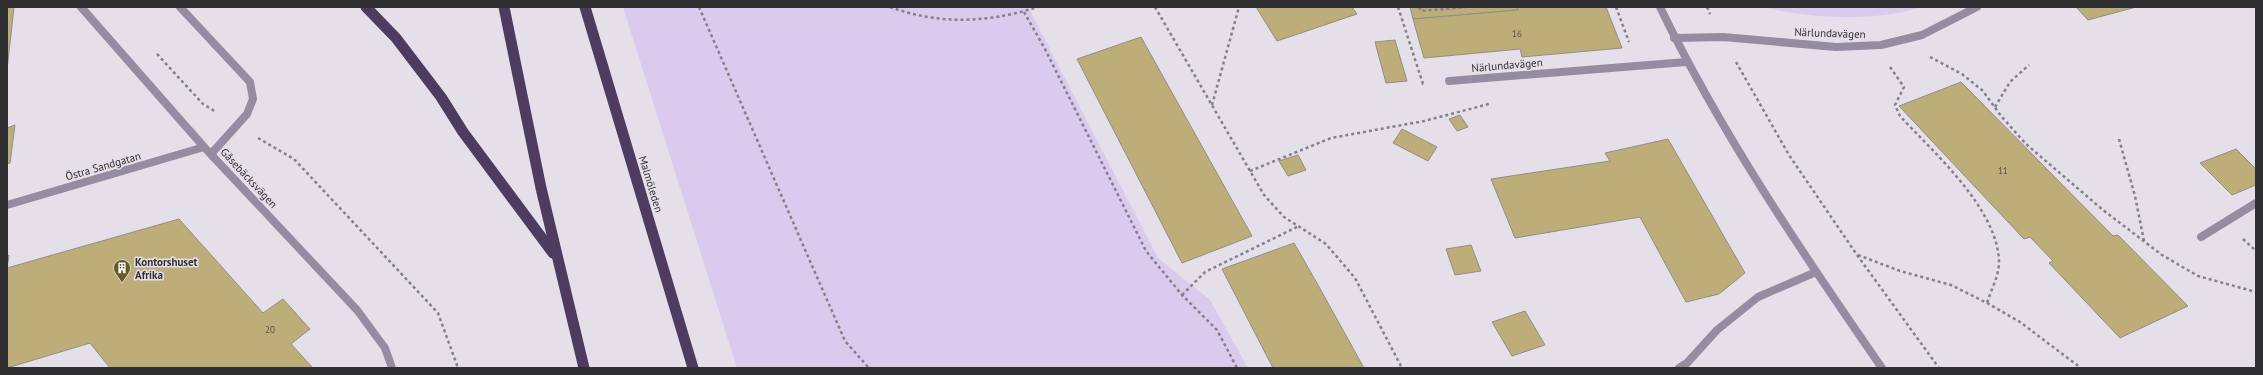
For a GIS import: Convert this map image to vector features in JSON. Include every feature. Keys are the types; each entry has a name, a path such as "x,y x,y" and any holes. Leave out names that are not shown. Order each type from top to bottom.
{"highway":[{"path":"366,7 396,38 441,97 463,132 556,256"},
{"path":"504,7 521,96 556,256 584,368"},
{"name":"Malmöleden","path":"585,7 693,368"}],"street":[{"name":"Gåsebäcksvägen","path":"81,7 204,147 358,310 385,348 392,368"},
{"path":"180,7 250,82 253,99 247,114 211,154"},
{"path":"1660,7 1674,38 1709,105 1816,272 1882,368"},
{"name":"Närlundavägen","path":"1674,38 1721,37 1816,46 1858,47 1901,42 1925,34 1977,7"},
{"name":"Närlundavägen","path":"1449,81 1686,62"},
{"name":"Östra Sandgatan","path":"7,205 204,147"},
{"path":"2201,237 2256,203"},
{"path":"1679,368 1687,363 1717,330 1758,297 1816,272"}],"path":[{"path":"699,7 845,340 869,368"},
{"path":"890,7 927,18 963,23 995,20 1038,7"},
{"path":"1155,7 1264,194 1284,217 1326,244 1355,278 1402,368"},
{"path":"1212,106 1239,7"},
{"path":"1398,7 1423,84 1449,81"},
{"path":"1419,7 1421,11 1466,7"},
{"path":"1616,7 1638,65"},
{"path":"1707,7 1721,37 1789,155 1857,255 1939,368"},
{"path":"1024,12 1146,251 1182,295 1217,330 1237,368"},
{"path":"1901,42 1962,74 1983,91 2026,144 2103,210 2162,255 2198,276 2256,292"},
{"path":"1875,45 1904,87 1894,105 1900,116 1969,194 1994,231 2000,262 1987,303"},
{"path":"156,53 203,104 294,159 438,312 458,368"},
{"path":"1995,107 2010,82 2029,65"},
{"path":"1250,171 1331,138 1424,121 1490,103"},
{"path":"2119,139 2136,196 2144,242"},
{"path":"1182,295 1205,272 1299,226"},
{"path":"1857,255 1900,271 1951,285 1987,303 2020,322 2081,368"}],"shaded area":[{"path":"623,7 1028,7 1158,258 1210,300 1248,368 737,368"},
{"path":"1763,7 1922,7 1884,15 1842,17 1801,14"}],"building":[{"path":"7,7 14,7 7,70"},
{"path":"1256,7 1352,7 1357,14 1277,41"},
{"path":"1410,7 1517,7 1518,10 1413,19"},
{"path":"1517,7 1606,7 1622,48 1522,57 1520,49 1424,58 1413,19 1518,10"},
{"path":"2076,7 2136,7 2088,20"},
{"path":"1141,37 1252,236 1182,263 1077,59"},
{"path":"1395,40 1407,81 1386,83 1375,42"},
{"path":"1961,82 2113,236 2118,235 2188,306 2120,338 2049,263 2053,261 2030,237 2024,239 1899,106"},
{"path":"1460,115 1468,127 1457,131 1449,119"},
{"path":"15,125 10,163 7,164 7,128"},
{"path":"1402,129 1437,147 1428,161 1393,143"},
{"path":"1668,139 1745,273 1719,294 1686,302 1640,217 1515,238 1491,179 1610,161 1605,153"},
{"path":"2236,149 2256,169 2256,185 2232,195 2200,163"},
{"path":"1298,155 1306,170 1288,176 1279,161"},
{"name":"Kontorshuset Afrika","path":"179,219 263,313 283,299 310,329 291,344 313,368 110,368 90,343 7,368 7,268"},
{"path":"1294,243 1364,368 1273,368 1222,269"},
{"path":"1471,245 1481,271 1455,275 1446,249"},
{"path":"9,255 7,268 7,256"},
{"path":"1525,311 1545,345 1512,356 1492,322"}],"place":[{"name":"Kontorshuset Afrika","path":"122,283"}]}
